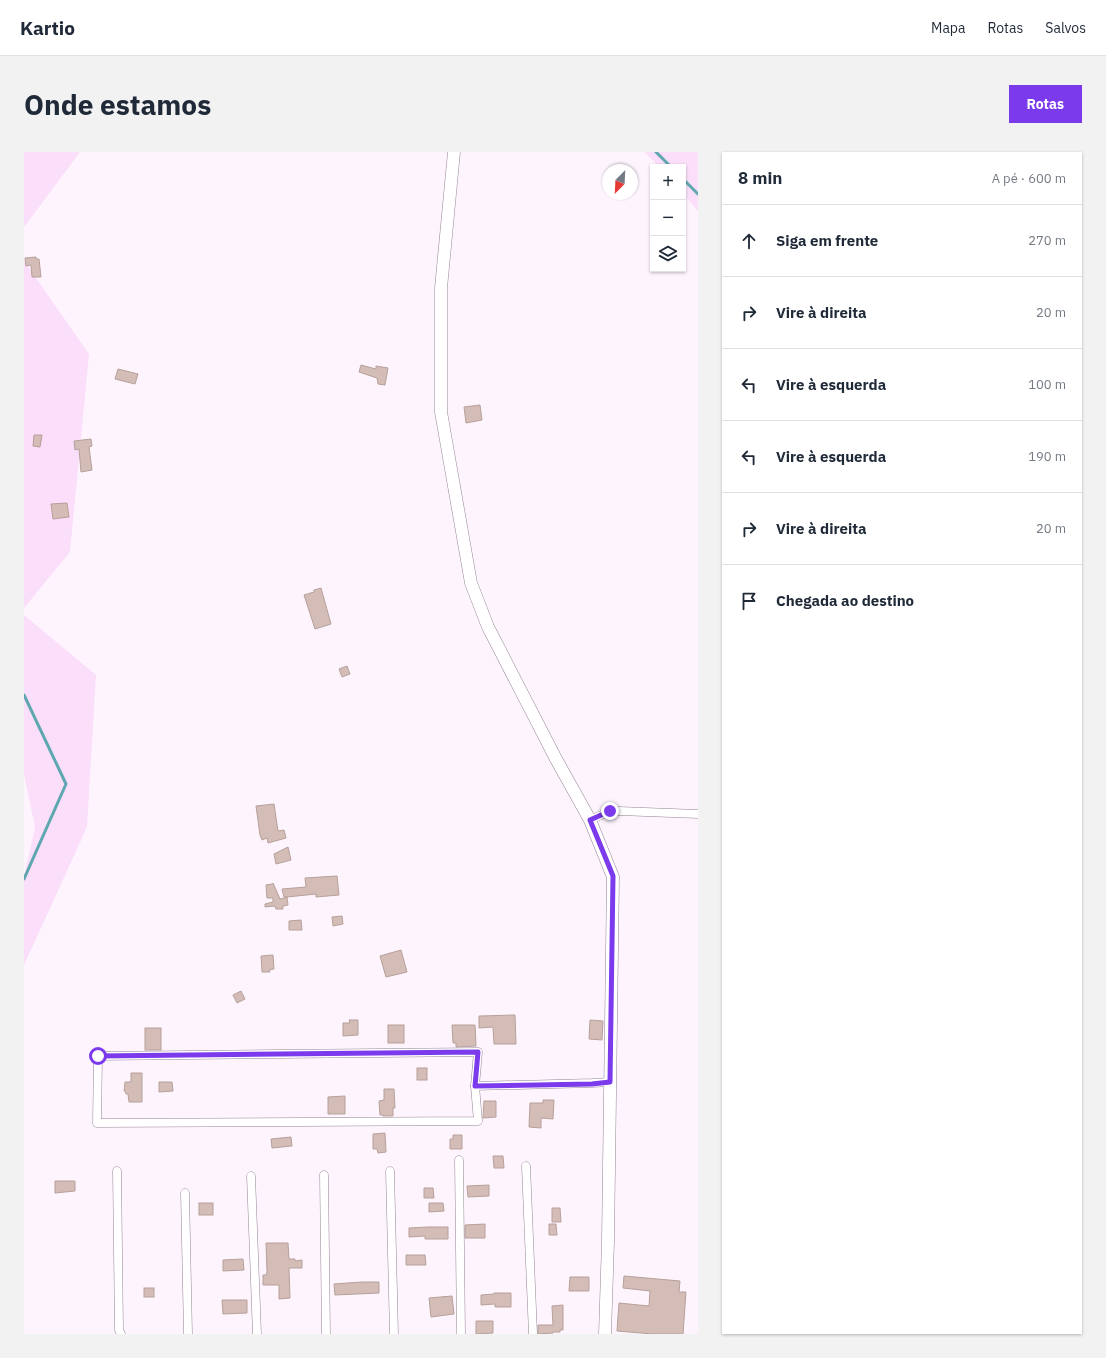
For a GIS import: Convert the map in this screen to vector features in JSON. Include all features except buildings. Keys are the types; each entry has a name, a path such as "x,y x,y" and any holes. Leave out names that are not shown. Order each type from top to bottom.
{"street":[{"path":"454,152 441,288 441,412 471,583 488,627 556,759 590,820 613,876 605,1334"},
{"path":"590,820 610,811 698,814"},
{"path":"478,1052 475,1086 478,1121 97,1123 98,1056 478,1052"},
{"path":"475,1086 592,1084 610,1082"},
{"path":"459,1160 461,1334"},
{"path":"526,1166 533,1334"},
{"path":"390,1170 394,1334"},
{"path":"117,1171 119,1330 121,1334"},
{"path":"324,1175 326,1334"},
{"path":"251,1176 257,1334"},
{"path":"185,1193 188,1334"}],"shaded area":[{"path":"24,152 80,152 24,227"},
{"path":"645,152 698,152 698,211 686,197 686,164 656,164"},
{"path":"24,261 89,354 70,552 24,608"},
{"path":"24,615 96,675 87,827 24,965 24,877 35,827 24,774"}],"waterway":[{"path":"656,152 668,164"},
{"path":"686,182 698,194"},
{"path":"24,695 66,784 24,879"}],"route":[{"path":"98,1056 478,1052 475,1086 592,1084 610,1082 613,876 590,820 610,811"}]}
